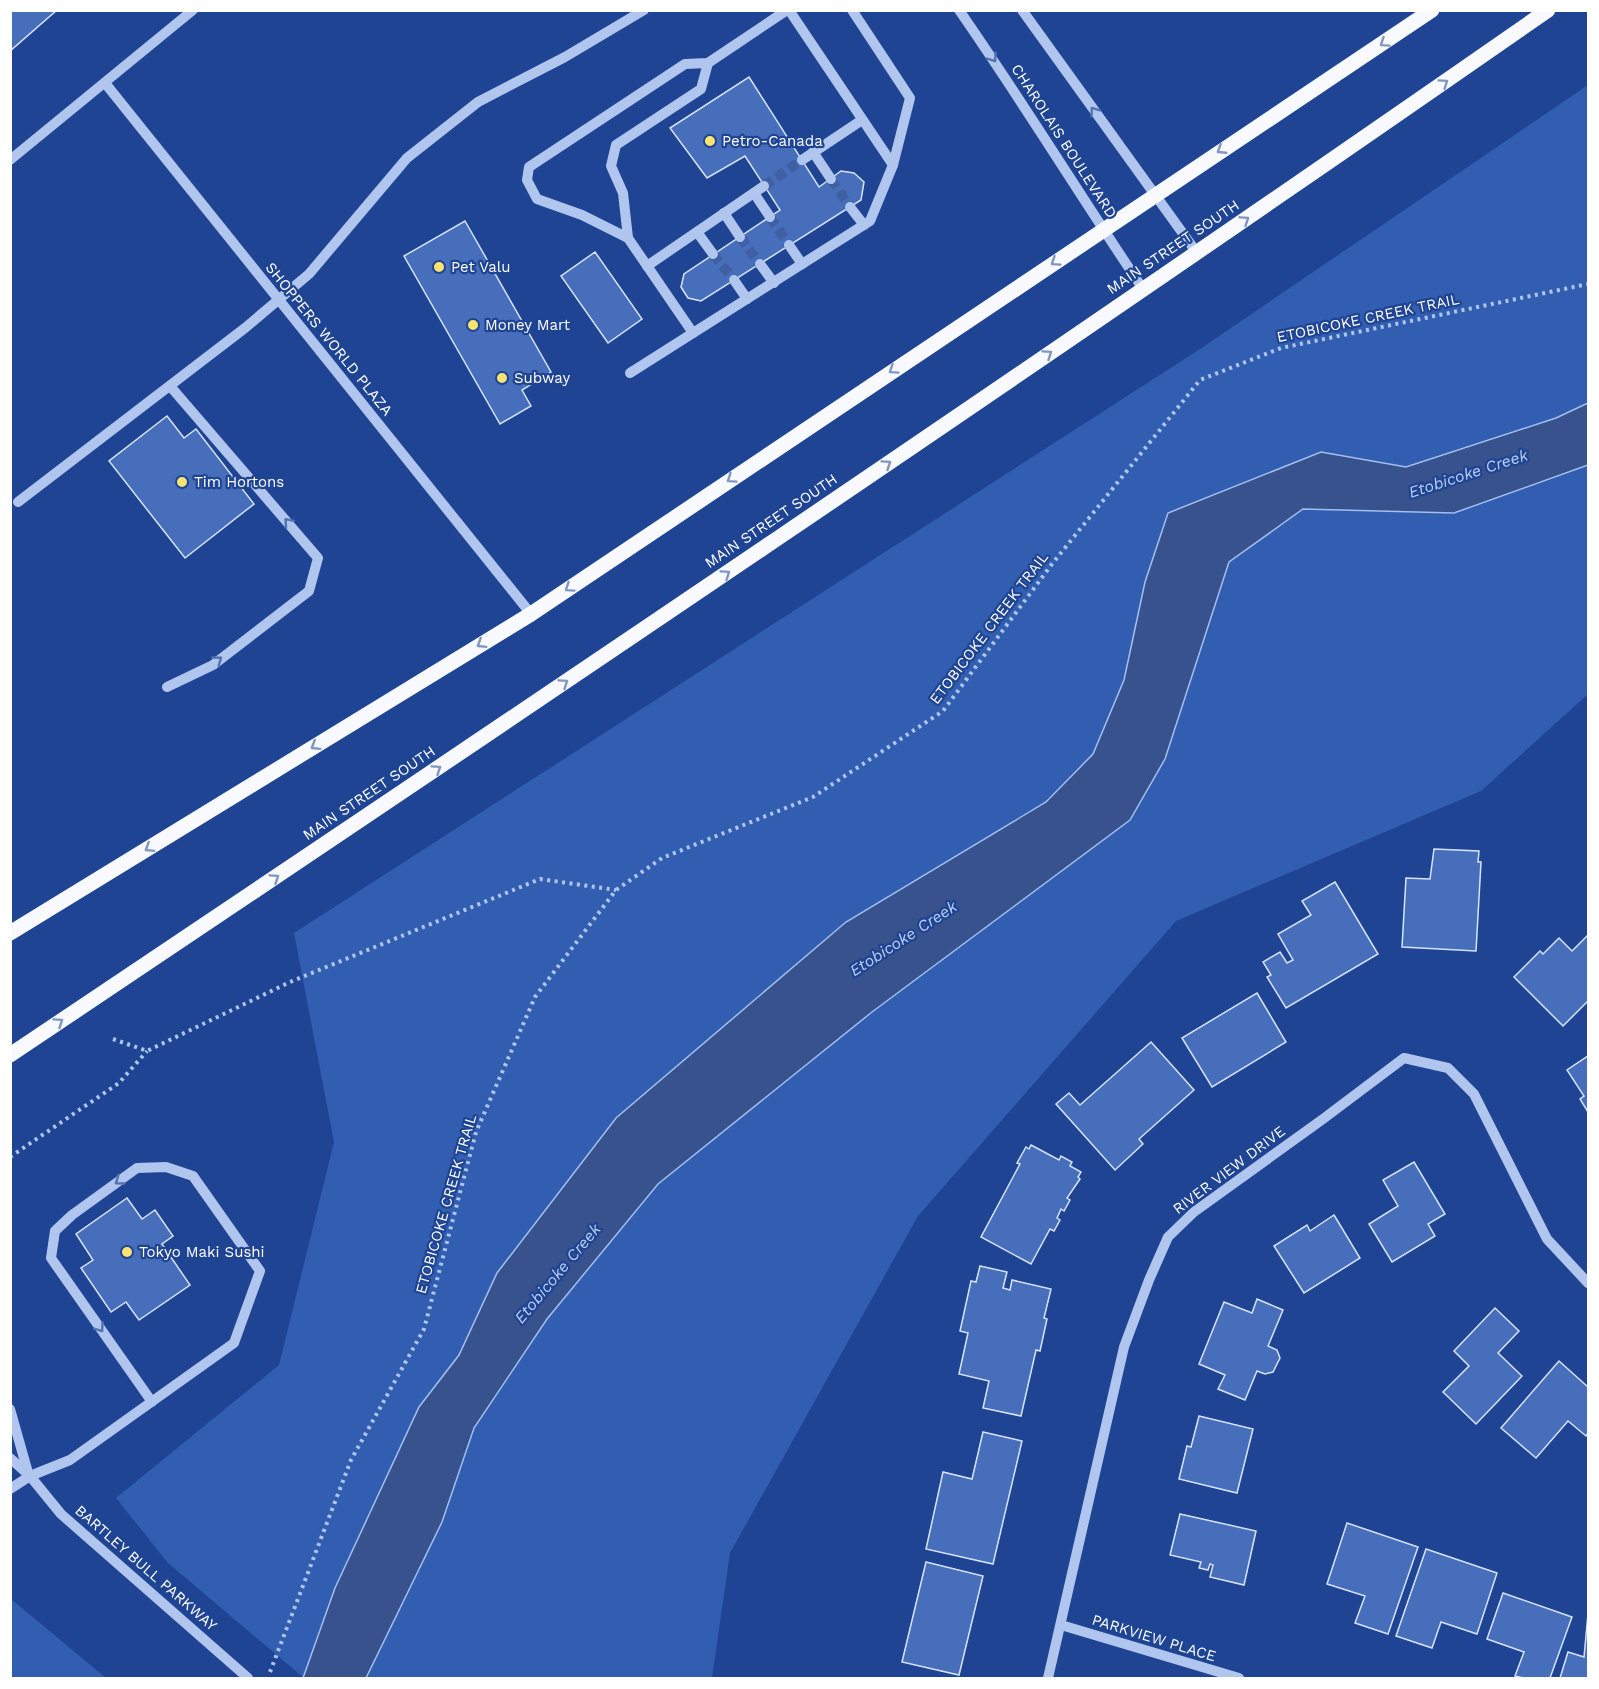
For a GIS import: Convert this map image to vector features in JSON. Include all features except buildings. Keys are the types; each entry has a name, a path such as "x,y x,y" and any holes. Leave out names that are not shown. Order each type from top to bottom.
{"main road":[{"path":"10,933 531,614 1432,10"},
{"name":"MAIN STREET SOUTH","path":"10,1055 516,716 1197,253 1548,10"}],"street":[{"path":"10,160 193,10"},
{"path":"18,502 245,328 309,274 407,158 478,102 565,57 644,10"},
{"path":"628,238 582,215 537,199 527,180 529,167 686,64 708,63 788,10 893,165"},
{"path":"630,373 870,221 893,165 910,98 852,10"},
{"name":"CHAROLAIS BOULEVARD","path":"959,10 1008,81 1143,289"},
{"path":"1022,10 1197,253"},
{"path":"693,333 628,238 623,193 611,166 616,145 701,89 708,63"},
{"name":"SHOPPERS WORLD PLAZA","path":"105,83 531,614"},
{"path":"802,160 862,120"},
{"path":"813,152 831,179"},
{"path":"647,266 764,186"},
{"path":"754,193 770,217"},
{"path":"850,207 864,225"},
{"path":"724,213 740,237"},
{"path":"697,232 713,254"},
{"path":"789,245 802,264"},
{"path":"760,264 774,283"},
{"path":"734,280 747,298"},
{"path":"167,687 213,664 309,591 318,558 170,386"},
{"name":"RIVER VIEW DRIVE","path":"1048,1678 1124,1347 1168,1237 1194,1212 1404,1058 1448,1068 1474,1094 1547,1239 1588,1282"},
{"path":"10,1489 30,1476 70,1460 152,1402 234,1343 260,1271 193,1176 166,1167 136,1168 72,1215 55,1231 51,1258 152,1402"},
{"name":"BARTLEY BULL PARKWAY","path":"10,1409 30,1476"},
{"name":"BARTLEY BULL PARKWAY","path":"10,1458 30,1476 61,1514 248,1678"},
{"name":"PARKVIEW PLACE","path":"1061,1625 1239,1678"}],"path":[{"name":"ETOBICOKE CREEK TRAIL","path":"267,1678 351,1460 424,1329 476,1132 535,997 616,890 662,858 813,797 944,711 1052,564 1200,380 1281,348 1588,284"},
{"path":"10,1157 119,1083 147,1051 290,982 540,879 616,890"},
{"path":"113,1039 147,1051"}],"shaded area":[{"path":"1588,85 1588,694 1481,791 1176,921 918,1216 730,1553 712,1678 304,1678 168,1563 116,1498 279,1365 334,1142 294,933 1200,349"},
{"path":"11,1599 106,1678 11,1678"}],"water":[{"name":"Etobicoke Creek","path":"1588,403 1588,465 1454,513 1303,509 1229,562 1165,759 1130,820 872,1012 658,1184 547,1319 474,1428 442,1522 366,1678 303,1678 335,1588 419,1407 459,1355 497,1273 616,1118 846,922 1046,802 1093,754 1124,680 1145,582 1168,513 1321,452 1406,467 1556,418"}],"tunnel":[{"path":"764,186 802,160"},
{"path":"831,179 850,207"},
{"path":"770,217 789,245"},
{"path":"740,237 760,264"},
{"path":"713,254 734,280"}],"place":[{"name":"Petro-Canada","path":"710,141"},
{"name":"Pet Valu","path":"439,267"},
{"name":"Money Mart","path":"473,325"},
{"name":"Subway","path":"502,378"},
{"name":"Tim Hortons","path":"182,482"},
{"name":"Tokyo Maki Sushi","path":"127,1252"}]}
